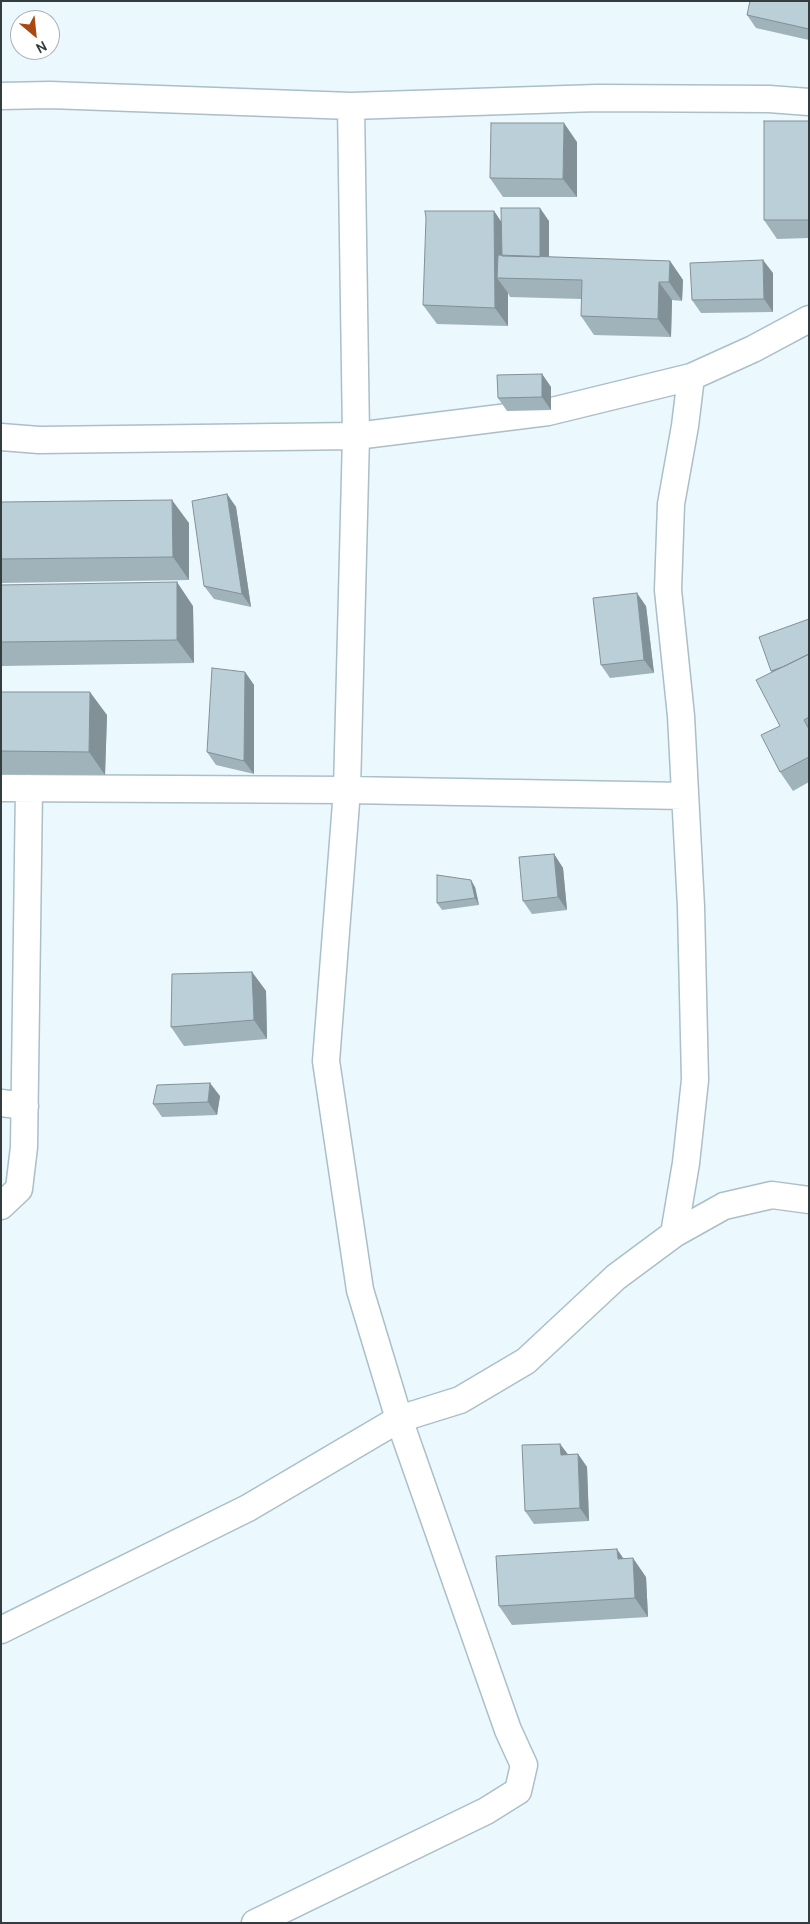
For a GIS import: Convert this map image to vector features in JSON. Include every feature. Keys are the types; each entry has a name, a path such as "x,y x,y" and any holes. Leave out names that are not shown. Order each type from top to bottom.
{"street":[{"path":"1,96 50,95 351,106 597,98 769,99 809,102"},
{"path":"255,1923 486,1811 518,1790 524,1765 508,1730 399,1419 360,1290 326,1061 347,790 356,436 351,106"},
{"path":"1,437 49,440 356,436 548,412 691,377 753,349 809,319"},
{"path":"674,1234 686,1163 696,1080 691,907 681,716 668,590 671,504 691,377"},
{"path":"1,788 347,790 685,796"},
{"path":"1,1206 19,1189 24,1147 13,1104 29,788"},
{"path":"1,1630 248,1508 399,1419 460,1400 526,1361 616,1276 674,1234 724,1206 772,1195 809,1200"}],"building":[{"path":"750,1 809,1 809,29 747,15"},
{"path":"764,121 809,121 809,220 764,220"},
{"path":"491,123 564,123 563,179 490,178"},
{"path":"501,208 540,208 540,257 502,256"},
{"path":"425,211 494,211 495,308 423,305"},
{"path":"498,255 670,261 669,282 659,282 658,319 581,316 582,280 497,278"},
{"path":"763,260 764,299 692,300 690,263"},
{"path":"542,374 542,397 498,398 497,375"},
{"path":"227,494 242,594 204,586 192,501"},
{"path":"172,500 173,557 1,559 1,502"},
{"path":"177,582 177,640 1,642 1,585"},
{"path":"637,593 644,660 601,665 593,598"},
{"path":"809,619 809,654 771,671 759,637"},
{"path":"809,654 809,717 804,720 809,729 809,757 780,772 761,735 780,726 756,680"},
{"path":"212,668 245,672 244,761 207,752"},
{"path":"1,692 90,692 89,752 1,751"},
{"path":"554,854 558,897 523,901 519,857"},
{"path":"437,875 471,880 475,898 437,903"},
{"path":"252,972 254,1020 171,1027 172,974"},
{"path":"210,1083 208,1102 153,1104 157,1085"},
{"path":"560,1444 561,1455 578,1454 580,1508 525,1511 522,1445"},
{"path":"617,1549 618,1559 633,1558 635,1598 499,1606 496,1556"}]}
